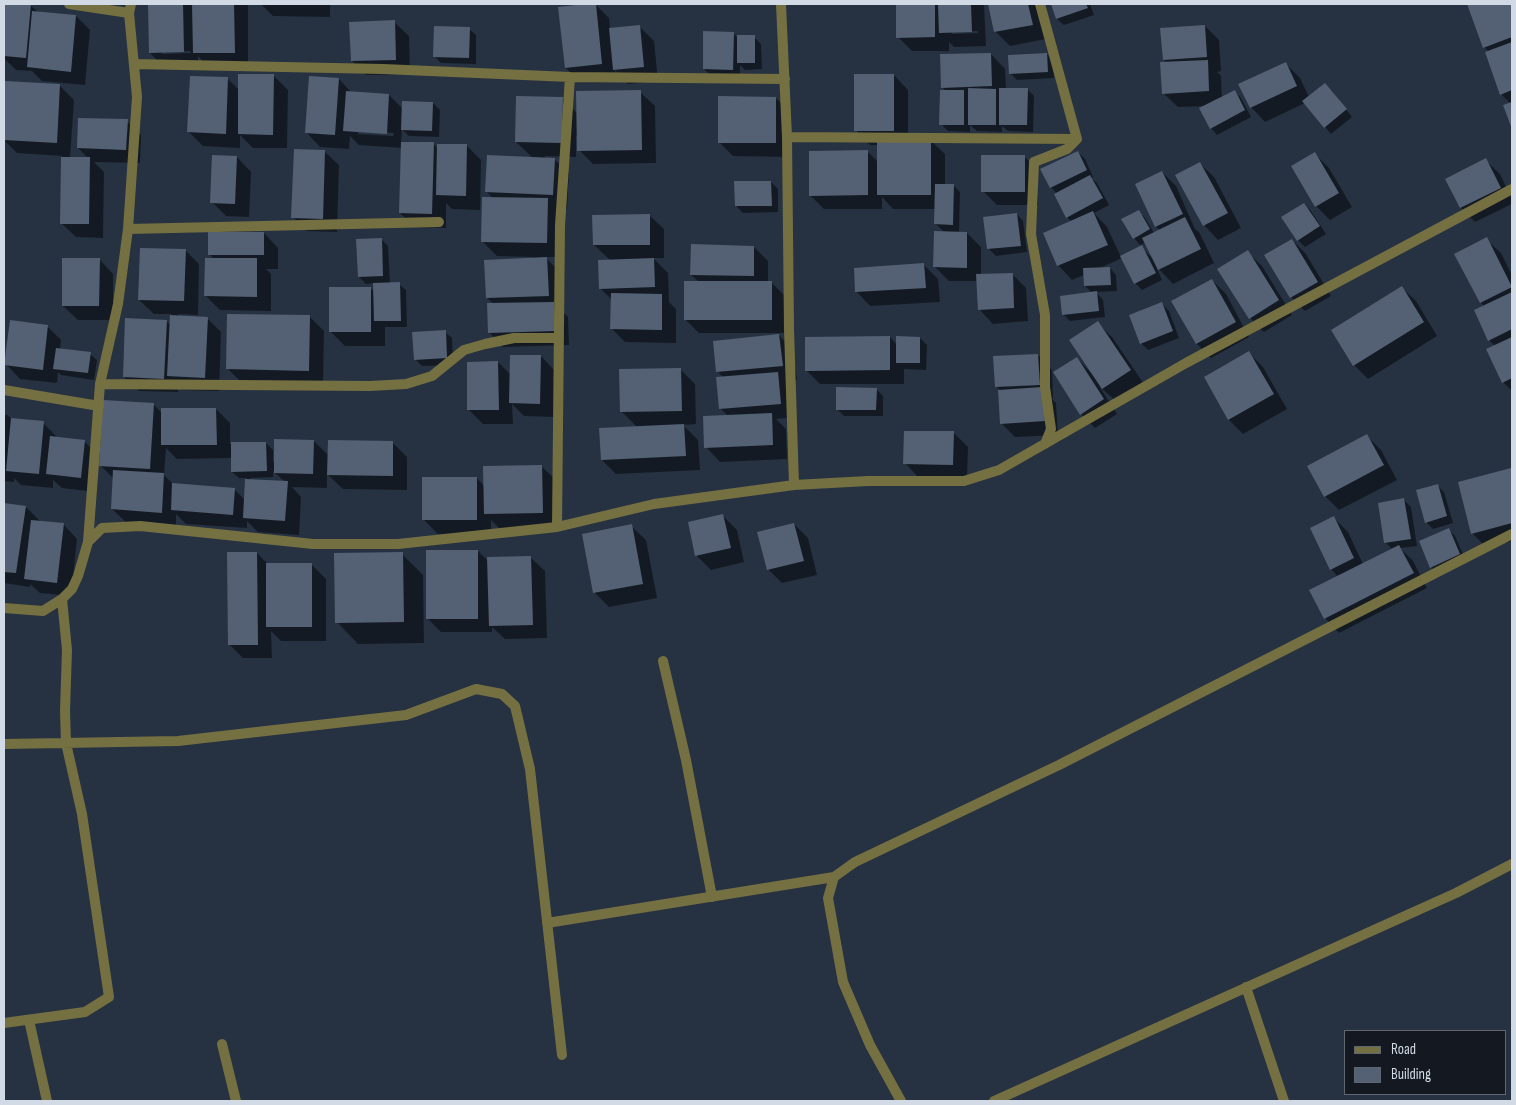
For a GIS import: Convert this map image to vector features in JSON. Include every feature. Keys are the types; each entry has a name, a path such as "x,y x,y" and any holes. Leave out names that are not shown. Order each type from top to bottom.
{"street":[{"path":"4,608 43,611 62,599 75,582 88,542 100,384 118,304 128,230 137,97 130,8 69,4"},
{"path":"781,4 787,137 789,329 794,485"},
{"path":"1040,4 1076,139"},
{"path":"134,64 383,69 570,77 785,78"},
{"path":"557,526 560,225 570,77"},
{"path":"787,137 1076,139"},
{"path":"1044,444 1051,429 1044,387 1044,315 1030,234 1034,162 1066,149 1076,139"},
{"path":"88,542 102,528 140,526 313,544 398,544 557,526 654,504 794,485 868,481 964,481 999,470 1186,363 1512,189"},
{"path":"128,230 439,222"},
{"path":"100,384 370,386 406,384 432,376 464,350 514,338 558,338"},
{"path":"4,390 99,406"},
{"path":"547,923 834,878 855,862 1059,765 1512,534"},
{"path":"4,1023 85,1012 109,997 82,814 66,743 67,650 62,599"},
{"path":"663,661 686,760 712,898"},
{"path":"4,744 178,740 406,715 476,689 502,694 515,706 530,769 562,1055"},
{"path":"994,1101 1456,893 1512,864"},
{"path":"834,878 828,898 843,982 870,1045 901,1101"},
{"path":"1246,988 1284,1101"},
{"path":"29,1020 47,1101"},
{"path":"222,1044 236,1101"}],"building":[{"path":"5,4 31,4 26,58 4,56"},
{"path":"148,4 183,4 184,52 149,53"},
{"path":"192,4 234,4 235,53 193,53"},
{"path":"596,4 602,64 565,68 558,7"},
{"path":"896,4 935,4 935,37 896,38"},
{"path":"938,4 971,4 972,32 939,33"},
{"path":"988,4 1028,4 1033,25 994,32"},
{"path":"1051,4 1086,4 1088,8 1056,19"},
{"path":"1467,4 1512,4 1512,37 1483,48"},
{"path":"32,11 76,15 71,72 27,67"},
{"path":"395,20 396,60 351,61 349,22"},
{"path":"640,25 644,67 613,70 609,28"},
{"path":"1205,25 1207,57 1163,60 1160,28"},
{"path":"434,26 470,27 469,58 433,57"},
{"path":"703,31 734,32 733,70 703,69"},
{"path":"737,35 755,35 755,63 737,63"},
{"path":"1512,42 1512,90 1500,95 1485,52"},
{"path":"991,53 992,86 941,88 940,54"},
{"path":"1047,53 1048,72 1009,74 1008,55"},
{"path":"1208,60 1209,91 1162,94 1160,62"},
{"path":"1286,62 1297,86 1250,108 1238,84"},
{"path":"238,74 274,74 273,135 238,134"},
{"path":"854,74 894,74 894,131 854,131"},
{"path":"190,76 228,77 226,134 187,132"},
{"path":"309,76 339,78 335,135 305,133"},
{"path":"5,81 60,84 57,143 4,140"},
{"path":"1325,83 1347,109 1324,128 1302,101"},
{"path":"968,88 996,89 996,125 968,125"},
{"path":"999,88 1028,88 1027,125 999,125"},
{"path":"641,90 642,150 577,151 576,91"},
{"path":"940,90 964,90 964,125 939,125"},
{"path":"1235,90 1245,110 1210,129 1199,108"},
{"path":"346,91 389,94 387,134 343,131"},
{"path":"516,96 563,97 562,143 515,142"},
{"path":"718,96 776,97 776,143 718,143"},
{"path":"402,101 433,102 432,131 401,130"},
{"path":"1512,102 1512,129 1503,105"},
{"path":"78,118 128,119 126,150 77,148"},
{"path":"877,138 931,138 931,195 877,195"},
{"path":"401,142 434,142 432,214 399,213"},
{"path":"437,144 467,144 466,196 436,195"},
{"path":"294,149 325,150 323,219 291,218"},
{"path":"868,150 868,195 809,196 809,151"},
{"path":"1078,151 1087,170 1050,188 1040,169"},
{"path":"1315,152 1339,193 1315,207 1291,166"},
{"path":"212,155 237,156 235,204 210,203"},
{"path":"487,155 555,158 553,195 485,192"},
{"path":"981,155 1025,155 1025,192 981,192"},
{"path":"61,157 90,157 89,224 60,224"},
{"path":"1486,158 1501,188 1460,208 1445,179"},
{"path":"1200,162 1228,213 1203,226 1175,175"},
{"path":"1162,171 1183,214 1155,227 1135,184"},
{"path":"1090,175 1103,198 1066,218 1054,194"},
{"path":"734,181 771,181 772,206 735,206"},
{"path":"935,184 954,184 953,225 934,224"},
{"path":"482,197 548,198 547,243 481,242"},
{"path":"1304,203 1320,226 1297,241 1281,217"},
{"path":"1139,210 1150,229 1133,239 1121,219"},
{"path":"1093,211 1108,245 1057,266 1043,233"},
{"path":"1017,213 1021,246 987,249 983,217"},
{"path":"650,214 650,245 593,245 592,215"},
{"path":"1185,217 1201,249 1158,270 1142,238"},
{"path":"934,231 967,232 967,268 933,267"},
{"path":"208,232 264,232 264,255 208,255"},
{"path":"1487,237 1512,287 1480,303 1454,254"},
{"path":"382,238 383,276 358,277 356,239"},
{"path":"1292,239 1318,282 1290,298 1264,255"},
{"path":"691,244 754,246 754,276 690,275"},
{"path":"1142,245 1156,273 1134,284 1120,256"},
{"path":"140,248 186,249 184,301 138,300"},
{"path":"1248,250 1279,300 1249,319 1217,269"},
{"path":"547,257 549,296 486,298 484,260"},
{"path":"62,258 100,258 99,306 62,306"},
{"path":"205,258 257,258 257,297 204,296"},
{"path":"654,258 655,287 599,289 598,260"},
{"path":"924,263 926,288 855,292 854,268"},
{"path":"1110,267 1111,285 1084,286 1083,268"},
{"path":"1013,273 1014,308 978,310 976,274"},
{"path":"1212,279 1236,322 1196,344 1171,301"},
{"path":"684,281 772,281 772,320 684,320"},
{"path":"400,282 401,321 374,321 373,283"},
{"path":"1402,286 1424,322 1353,366 1331,330"},
{"path":"329,287 371,287 371,332 329,332"},
{"path":"1097,291 1099,311 1062,315 1060,296"},
{"path":"1512,292 1512,329 1488,341 1474,310"},
{"path":"611,293 662,294 662,330 610,329"},
{"path":"554,302 555,331 488,333 487,303"},
{"path":"1162,302 1173,331 1140,344 1129,315"},
{"path":"227,314 310,315 309,371 226,369"},
{"path":"170,315 208,317 205,378 167,376"},
{"path":"125,318 167,320 164,379 123,377"},
{"path":"10,320 48,325 43,370 4,365"},
{"path":"1098,321 1131,370 1102,389 1069,340"},
{"path":"446,330 447,358 414,360 412,332"},
{"path":"779,334 783,366 716,372 713,341"},
{"path":"890,336 890,370 805,371 805,337"},
{"path":"896,336 920,337 920,363 896,363"},
{"path":"1512,337 1512,378 1502,383 1486,349"},
{"path":"56,348 91,352 88,373 53,369"},
{"path":"1249,351 1274,394 1228,420 1204,377"},
{"path":"1038,354 1040,385 995,387 993,356"},
{"path":"510,355 541,355 540,404 509,403"},
{"path":"1077,357 1104,399 1080,415 1053,372"},
{"path":"498,361 499,410 467,410 467,362"},
{"path":"681,368 682,411 620,412 619,369"},
{"path":"778,372 781,404 719,409 716,377"},
{"path":"836,387 877,388 876,410 836,410"},
{"path":"1042,387 1045,421 1000,424 998,390"},
{"path":"103,400 154,403 150,469 99,466"},
{"path":"161,408 216,408 217,445 161,445"},
{"path":"772,413 773,445 704,448 703,416"},
{"path":"11,418 44,421 39,474 6,471"},
{"path":"684,424 686,456 601,460 599,428"},
{"path":"904,431 954,431 953,465 903,464"},
{"path":"1367,434 1384,465 1324,497 1307,466"},
{"path":"50,436 85,440 81,478 46,474"},
{"path":"274,439 314,440 313,474 274,473"},
{"path":"328,440 393,441 393,476 327,475"},
{"path":"231,442 266,442 267,471 231,472"},
{"path":"542,465 543,513 484,514 483,466"},
{"path":"1511,468 1512,523 1471,534 1458,482"},
{"path":"113,470 164,473 162,513 111,509"},
{"path":"422,477 477,477 477,520 422,520"},
{"path":"245,479 288,481 285,521 243,518"},
{"path":"172,483 235,488 233,515 171,510"},
{"path":"1438,484 1447,516 1425,523 1416,490"},
{"path":"1404,498 1411,539 1384,543 1378,503"},
{"path":"4,503 26,506 16,573 4,572"},
{"path":"723,514 731,548 695,556 688,522"},
{"path":"1334,516 1354,558 1330,570 1310,528"},
{"path":"31,520 64,523 57,583 24,579"},
{"path":"794,523 804,561 767,570 757,532"},
{"path":"632,524 643,584 593,593 582,534"},
{"path":"1449,528 1460,554 1430,568 1419,541"},
{"path":"1399,545 1414,573 1324,619 1309,590"},
{"path":"426,550 478,550 478,619 426,619"},
{"path":"227,552 257,552 258,645 228,645"},
{"path":"403,552 404,622 335,623 334,553"},
{"path":"531,556 533,625 489,626 487,557"},
{"path":"266,563 312,563 312,627 266,627"}]}
